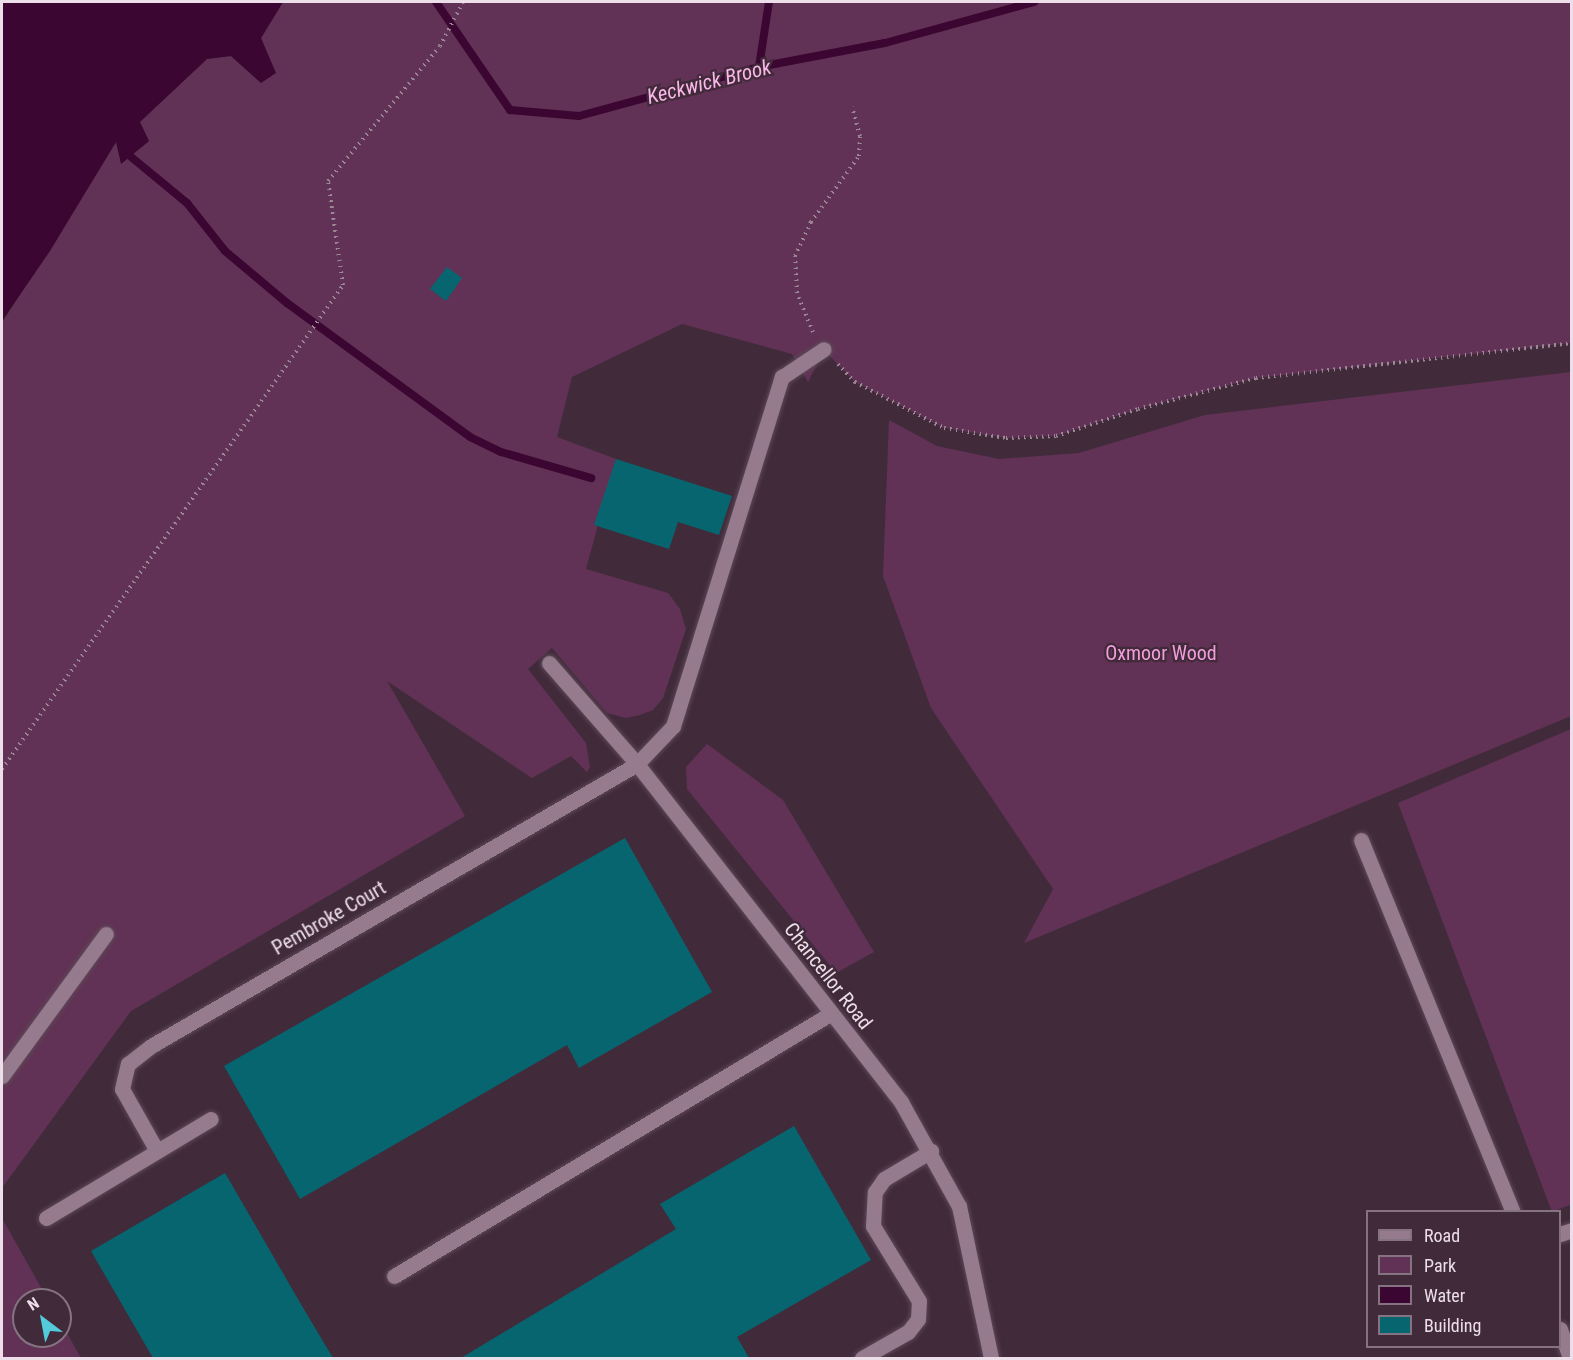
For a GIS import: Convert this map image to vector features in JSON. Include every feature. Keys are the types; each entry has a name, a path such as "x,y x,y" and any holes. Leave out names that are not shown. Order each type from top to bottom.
{"street":[{"name":"Pembroke Court","path":"158,1151 122,1089 128,1065 151,1046 637,764 673,726 782,377 824,349"},
{"name":"Chancellor Road","path":"549,663 637,764 901,1102 931,1151 959,1206 991,1359"},
{"path":"1360,840 1512,1210"},
{"path":"2,1076 106,934"},
{"path":"394,1276 830,1014"},
{"path":"46,1218 211,1119"},
{"path":"862,1359 908,1332 918,1319 919,1301 873,1226 874,1192 884,1179 931,1151"},
{"path":"1561,1332 1570,1359"}],"path":[{"path":"2,769 343,285 328,181 440,46 463,2"},
{"path":"852,107 860,136 859,156 811,222 795,256 797,293 824,349 855,382 944,428 1006,438 1056,436 1138,409 1256,378 1572,343"}],"green space":[{"path":"283,2 1571,2 1571,343 1256,378 1138,409 1056,436 1006,438 944,428 855,382 824,350 808,382 792,354 682,324 572,377 557,437 616,459 586,569 668,593 680,609 686,629 663,698 653,710 640,715 626,718 607,713 552,648 528,669 586,743 590,767 587,772 571,756 532,778 387,681 465,816 131,1011 2,1188 2,323 117,141 122,163 149,141 139,122 207,59 231,56 260,82 261,38"},
{"name":"Oxmoor Wood","path":"1571,372 1571,716 1024,943 1053,889 931,708 883,576 889,420 937,446 999,459 1079,453 1205,415"},
{"path":"1571,729 1572,1204 1551,1210 1398,803"},
{"path":"707,744 783,800 874,952 836,973 687,789 686,767"},
{"path":"2,1218 41,1288 12,1288 12,1348 72,1348 72,1342 81,1358 2,1358"}],"water":[{"path":"2,2 283,2 261,38 276,73 261,83 231,56 207,59 140,122 149,141 121,164 116,142 50,251 2,321"}],"building":[{"path":"447,267 462,278 446,301 430,289"},
{"path":"616,459 732,496 719,535 678,522 669,549 594,525"},
{"path":"625,838 712,992 579,1068 567,1045 300,1199 224,1066"},
{"path":"794,1126 871,1260 737,1337 749,1358 461,1358 676,1229 660,1204"},
{"path":"225,1173 333,1358 153,1358 91,1251"}],"waterway":[{"name":"Keckwick Brook","path":"436,2 510,110 579,116 759,67 885,43 1034,2"},
{"path":"759,67 769,2"},
{"path":"130,156 187,203 225,251 287,303 470,437 501,452 591,478"}]}
